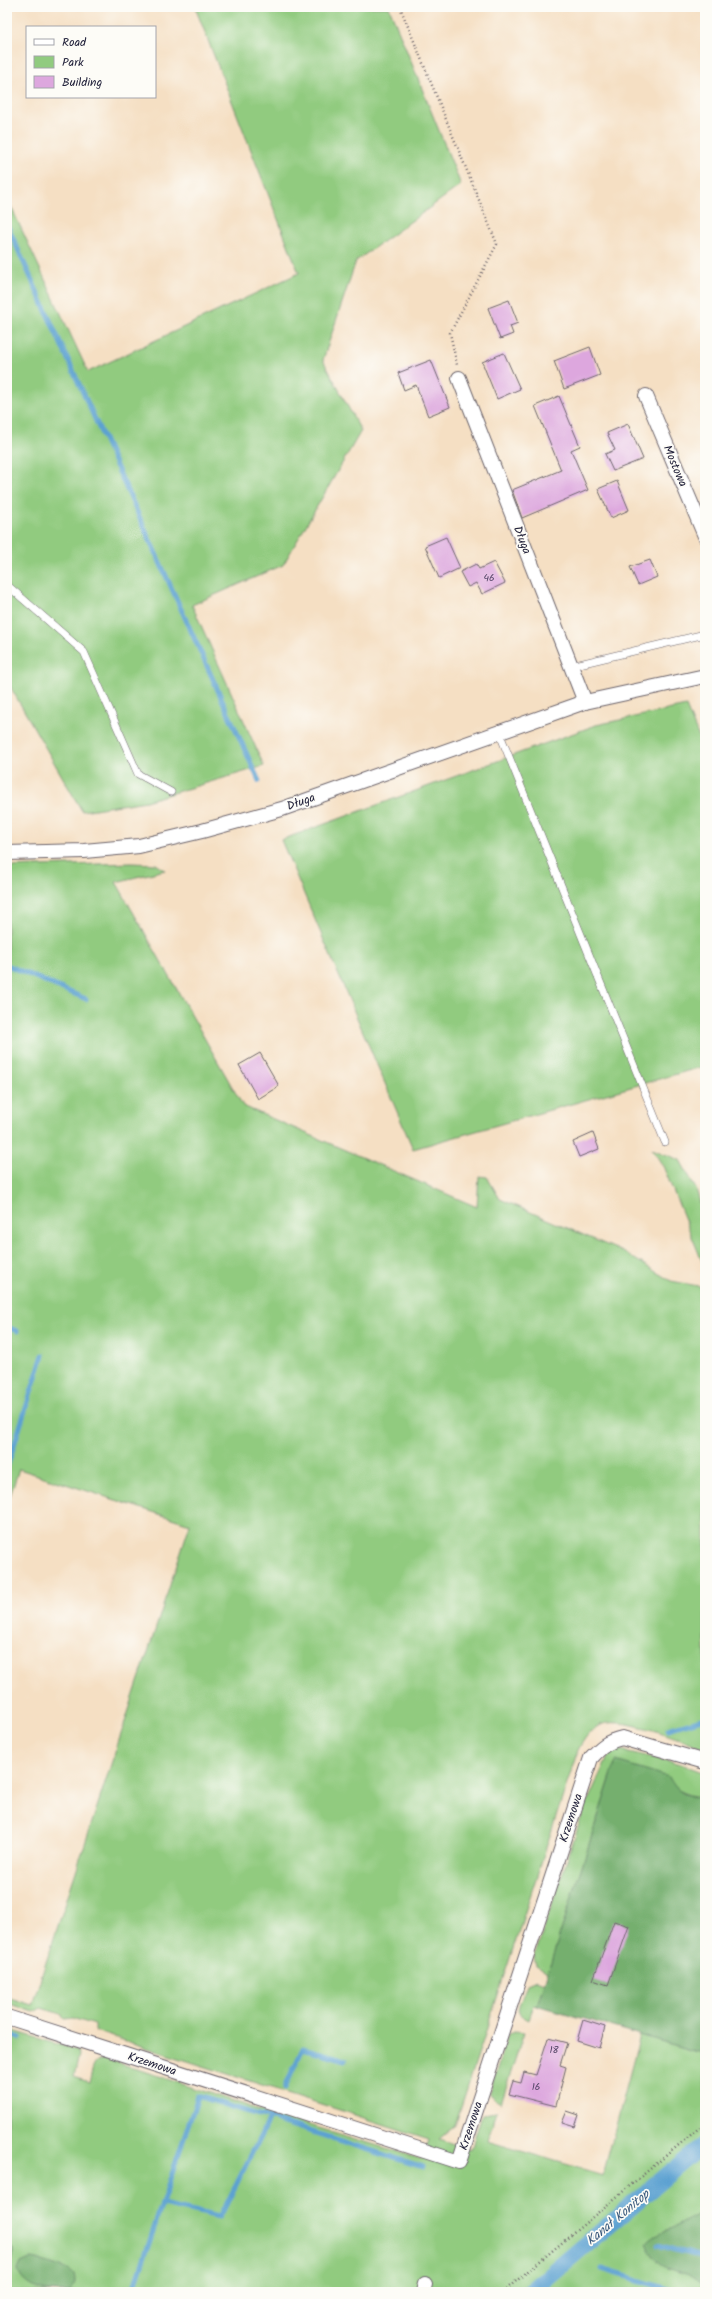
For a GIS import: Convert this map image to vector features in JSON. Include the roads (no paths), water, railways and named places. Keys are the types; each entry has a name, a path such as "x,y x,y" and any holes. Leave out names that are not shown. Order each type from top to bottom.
{"street":[{"name":"Długa","path":"459,378 585,702"},
{"name":"Mostowa","path":"646,396 705,536"},
{"name":"Długa","path":"7,853 84,851 139,846 188,834 282,809 585,702 705,676"},
{"name":"Krzemowa","path":"7,2017 459,2162 591,1758 600,1747 611,1740 622,1738 705,1762"}],"lane":[{"path":"7,585 84,652 138,774 171,792"},
{"path":"571,666 705,634"},
{"path":"499,732 665,1142"}],"waterway":[{"path":"7,225 259,781"},
{"path":"7,965 86,999"},
{"path":"7,1327 17,1331"},
{"path":"7,1357 10,1348"},
{"path":"7,1467 43,1355"},
{"path":"668,1729 705,1718"},
{"path":"7,2034 20,2038"},
{"path":"285,2088 303,2048 346,2060"},
{"path":"162,2204 198,2096 423,2167"},
{"path":"133,2292 162,2204 220,2217 269,2119"},
{"name":"Kanał Konitop","path":"530,2292 705,2143"},
{"path":"658,2245 705,2258"},
{"path":"602,2269 677,2292"}]}
